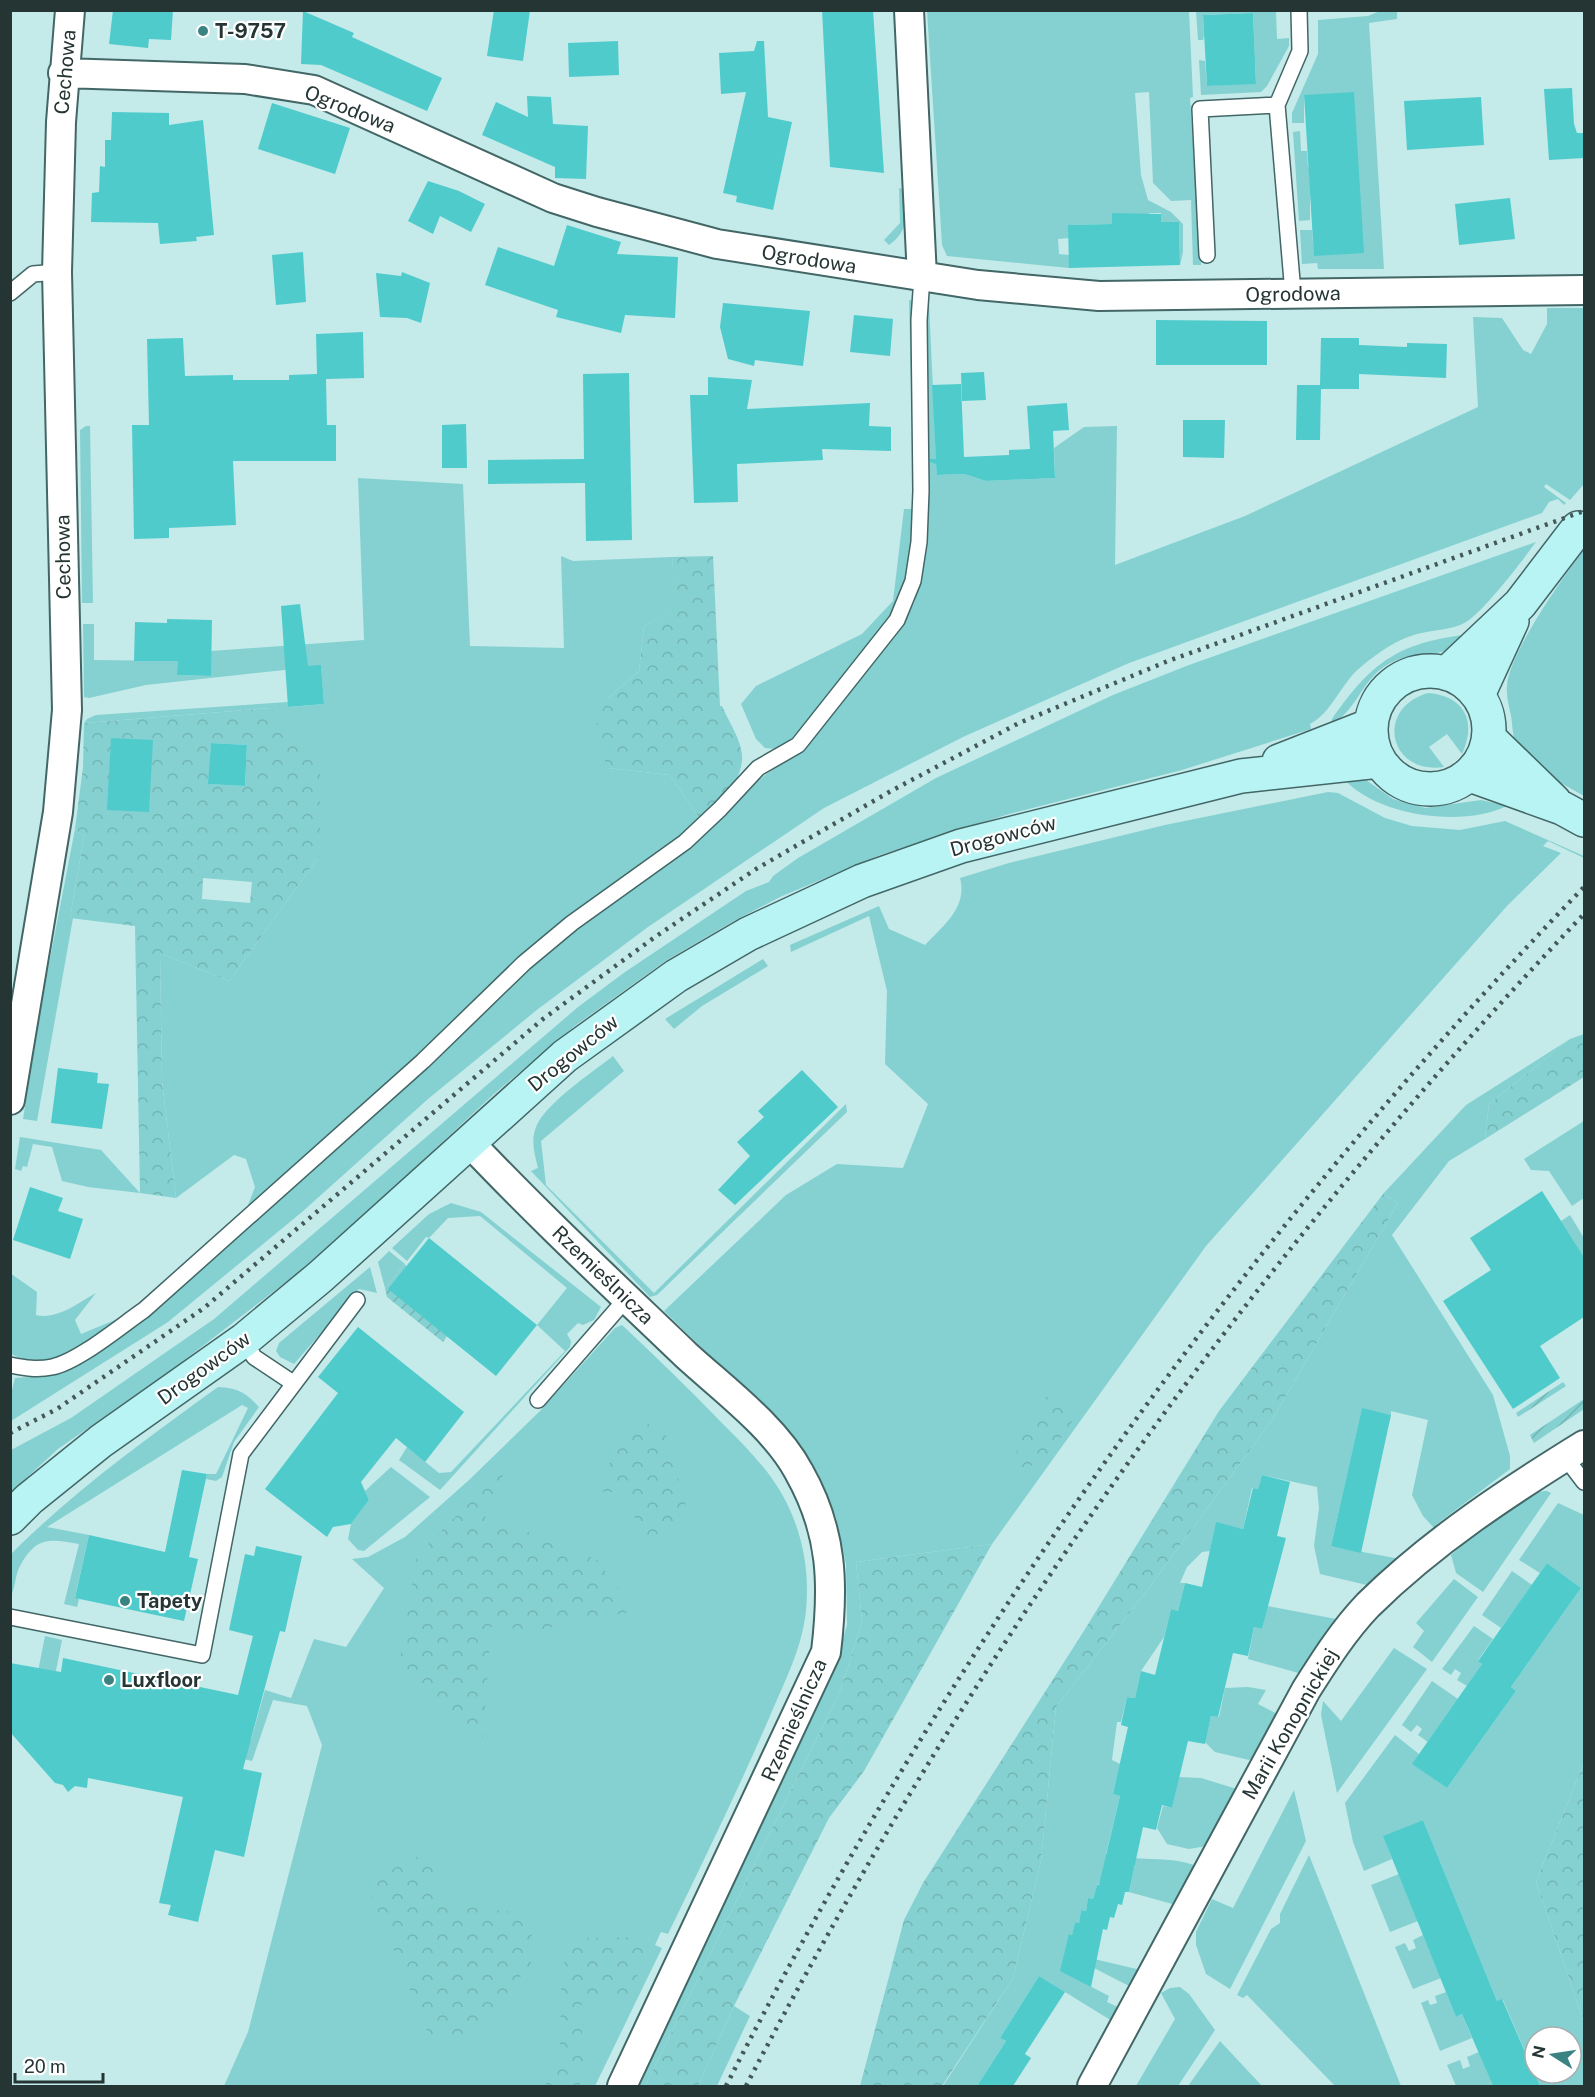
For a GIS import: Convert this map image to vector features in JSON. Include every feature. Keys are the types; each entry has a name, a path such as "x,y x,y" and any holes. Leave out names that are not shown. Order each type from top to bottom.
{"street":[{"name":"Cechowa","path":"10,1100 58,812 67,710 57,272 63,73 70,10"},
{"path":"909,10 922,277"},
{"name":"Ogrodowa","path":"63,73 245,79 314,90 553,198 597,212 717,244 1012,290 1099,296 1584,290"},
{"path":"1448,674 1520,604 1578,528"},
{"path":"1478,695 1520,604"},
{"path":"1427,671 1448,674 1464,682 1478,695 1488,716 1489,738 1483,758 1470,775 1452,786 1432,790 1411,787 1393,777 1379,761 1372,743 1371,724 1377,704 1389,687 1406,676 1427,671"},
{"name":"Drogowców","path":"10,1518 29,1499 101,1441 244,1340 386,1221 469,1142 565,1056 630,1007 697,964 798,909 862,881 961,846 1241,776 1371,724"},
{"path":"1489,738 1573,814"},
{"name":"Drogowców","path":"1241,776 1379,761"},
{"path":"1470,775 1573,814"},
{"name":"Rzemieślnicza","path":"469,1142 626,1299 775,1438 799,1471 816,1508 831,1560 831,1608 826,1652 622,2086"},
{"name":"Marii Konopnickiej","path":"1092,2086 1306,1690 1337,1641 1368,1606 1449,1535 1506,1493 1575,1451"}],"lane":[{"path":"1293,293 1277,105 1300,51 1299,10"},
{"path":"1300,26 1309,10"},
{"path":"1207,255 1200,109 1277,105"},
{"path":"10,292 33,274 57,272"},
{"path":"10,1365 32,1369 55,1367 94,1345 144,1310 423,1061 524,963 572,923 685,842 758,768 798,745 897,620 913,581 919,542 921,491 919,320 922,277"},
{"path":"538,1400 626,1299"},
{"path":"10,1617 202,1655 241,1454 357,1300"},
{"path":"244,1340 254,1357 293,1383"},
{"path":"1575,1451 1584,1482"}],"green space":[{"path":"927,11 1189,11 1193,97 1190,98 1201,265 1193,265 1191,200 1171,201 1153,183 1149,92 1135,93 1141,175 1148,200 1171,212 1183,224 1183,252 1180,265 1179,222 1161,222 1161,213 1149,213 1148,223 1112,213 1112,224 1069,225 1069,238 1058,239 1059,254 1069,255 1069,268 947,256 942,245"},
{"path":"1196,11 1276,11 1277,39 1289,38 1289,46 1267,86 1261,92 1201,95 1199,60 1205,61 1207,86 1256,83 1253,13 1203,15 1204,36 1203,40 1198,40"},
{"path":"1380,11 1397,11 1397,19 1369,23 1384,269 1318,269 1317,263 1302,264 1300,230 1312,230 1314,256 1310,184 1310,220 1299,221 1293,132 1300,131 1301,151 1307,151 1308,167 1358,164 1304,95 1304,123 1292,123 1292,113 1318,54 1318,20 1368,16"},
{"path":"899,188 906,190 904,227 889,245 884,240 900,223"},
{"path":"909,300 913,301 914,503"},
{"path":"926,303 929,304 937,475 964,474 986,481 1055,478 1054,448 1084,427 1117,426 1115,565 1245,516 1478,407 1473,317 1502,318 1523,350 1531,354 1547,324 1547,308 1584,308 1584,484 1570,500 1546,484 1544,487 1566,503 1564,505 1558,499 1549,502 1542,513 1129,663 963,737 824,808 648,927 538,1009 428,1099 302,1212 168,1322 11,1421 11,1394 15,1378 43,1376 113,1341 574,929 722,817 758,780 796,754 898,633 914,603 922,573 926,535"},
{"path":"90,426 93,603 82,603 80,430"},
{"path":"358,478 463,484 470,646 564,648 561,556 573,561 672,557 676,607 644,626 639,671 608,698 608,768 670,775 700,819 664,852 584,906 516,960 432,1044 245,1213 255,1187 246,1159 234,1155 176,1198 162,1081 160,953 229,981 320,855 270,708 84,723 96,715 288,702 289,707 324,704 321,666 146,685 89,698 84,697 83,624 94,624 94,660 178,661 178,675 211,676 211,651 364,640"},
{"path":"904,509 914,509 914,537 904,594 894,615 813,717 788,742 776,749 765,748 756,739 741,704 756,686 862,634 893,601"},
{"path":"1536,542 1482,608 1466,622 1455,627 1409,637 1381,651 1348,680 1325,712 1310,724 1311,729 1182,770 1009,814 880,855 780,897 667,960 576,1025 494,1094 321,1255 178,1365 58,1449 11,1492 11,1450 71,1418 214,1319 578,1007 625,972 746,891 769,882 773,876 798,858 936,778 1113,695 1189,665"},
{"path":"1584,550 1584,796 1539,769 1518,747 1507,697 1507,685 1510,671 1527,635"},
{"path":"713,556 720,706 738,738 742,760 740,770 730,789 700,819 670,775 608,768 592,734 608,698 639,671 644,626 675,607 672,557"},
{"path":"1472,634 1453,648 1436,653 1410,656 1381,669 1346,712 1331,724 1332,719 1361,682 1390,657 1426,642"},
{"path":"1428,693 1451,699 1459,705 1468,721 1462,754 1447,734 1429,747 1444,767 1425,767 1410,761 1400,751 1395,739 1395,725 1400,712 1411,701"},
{"path":"270,708 320,754 320,855 229,981 160,953 162,1081 176,1198 140,1193 135,926 70,918 84,836 75,829 83,767 84,723","holes":["211,743 247,745 245,786 209,784","203,878 252,882 250,903 202,899"]},
{"path":"1343,778 1366,780 1393,799 1425,808 1481,800 1507,806 1488,813 1467,816 1444,817 1420,814 1376,801 1358,791"},
{"path":"1328,792 1338,793 1385,818 1412,826 1460,830 1505,821 1584,856 1584,858 1548,841 1543,846 1561,853 1507,906 1206,1246 992,1544 856,1562 862,1621 841,1689 645,2086 636,2086 834,1670 847,1625 846,1564 836,1517 818,1473 787,1431 664,1311 786,1195 837,1164 903,1168 928,1104 885,1064 887,991 869,916 791,952 790,945 879,906 889,929 925,945 946,923 957,907 962,888 960,878 1009,863 1165,825"},
{"path":"75,829 84,836 70,918 73,918 37,1121 23,1119 44,990"},
{"path":"763,959 768,966 702,1006 674,1029 665,1019"},
{"path":"1584,1034 1584,1077 1485,1139 1489,1104 1570,1039"},
{"path":"1570,1039 1489,1104 1485,1139 1449,1161 1392,1235 1493,1395 1510,1456 1510,1469 1437,1524 1435,1529 1423,1516 1412,1495 1428,1420 1391,1411 1391,1415 1362,1409 1331,1546 1400,1559 1371,1586 1320,1574 1314,1546 1319,1508 1317,1487 1262,1475 1258,1489 1252,1488 1243,1529 1216,1523 1210,1551 1202,1552 1187,1567 1180,1583 1185,1583 1178,1611 1171,1609 1164,1637 1141,1671 1135,1698 1127,1697 1121,1722 1117,1722 1112,1760 1120,1764 1113,1794 1120,1796 1106,1854 1175,1861 1197,1866 1176,1905 1129,1892 1135,1865 1097,1885 1093,1899 1088,1898 1086,1911 1081,1910 1079,1923 1075,1922 1072,1935 1069,1934 1094,1959 1141,1970 1131,1987 1094,1968 1086,1984 1109,1996 1107,2002 1120,2008 1112,2021 1039,1976 1000,2038 1006,2041 977,2086 943,2086 1013,1978 1041,1861 1056,1707 1151,1585 1272,1420 1398,1203 1383,1194 1466,1105"},
{"path":"613,1056 624,1071 541,1141 546,1185 654,1293 846,1104 847,1112 657,1295 650,1297 531,1171 538,1168 533,1139 539,1121 557,1100"},
{"path":"1584,1121 1584,1198 1572,1206 1549,1171 1531,1170 1524,1159"},
{"path":"20,1137 101,1150 140,1193 88,1187 62,1181 52,1147 33,1144 27,1167 23,1166 21,1171 15,1169"},
{"path":"1383,1194 1398,1203 1272,1420 1151,1585 1056,1707 1041,1861 1013,1978 942,2086 860,2086 904,1920 923,1883 1082,1634 1219,1411"},
{"path":"451,1203 481,1212 601,1307 594,1320 583,1325 578,1323 567,1334 571,1341 570,1347 440,1490 399,1460 407,1447 439,1473 451,1472 565,1351 537,1325 567,1288 480,1216 448,1218 429,1238 426,1237 407,1261 392,1248 429,1214"},
{"path":"1570,1215 1584,1238 1584,1257 1561,1221"},
{"path":"389,1251 405,1264 385,1288 378,1262"},
{"path":"405,1264 447,1336 443,1342 387,1297 385,1288"},
{"path":"370,1267 377,1293 359,1289 294,1364 280,1357 276,1351 279,1343"},
{"path":"10,1273 37,1292 36,1315 59,1313 96,1293 75,1320 81,1334 127,1315 88,1342 55,1360 41,1362 23,1359 11,1354"},
{"path":"622,1325 745,1447 777,1485 790,1509 800,1537 807,1595 801,1637 781,1691 733,1799 668,1934 661,1932 655,1945 662,1948 595,2086 224,2086 248,2032 322,1745 307,1706 273,1700 252,1761 222,1754 228,1735 251,1740 265,1690 291,1698 314,1639 346,1647 384,1588 352,1559 368,1557 405,1537 469,1480 539,1412 615,1328"},
{"path":"1563,1382 1566,1386 1518,1417 1516,1413"},
{"path":"218,1387 242,1392 259,1407 234,1442 222,1477 216,1481 206,1479 207,1474 216,1474 248,1408 242,1405 47,1527 89,1535 75,1597 79,1599 77,1607 64,1604 79,1544 68,1542 43,1542 31,1550 19,1568 11,1596 11,1554 85,1487"},
{"path":"1047,1396 1074,1419 1049,1455 1016,1475 1017,1437"},
{"path":"1584,1399 1584,1409 1534,1443 1530,1435"},
{"path":"638,1418 666,1435 691,1524 642,1538 626,1493 592,1491"},
{"path":"507,1466 483,1523 523,1530 597,1560 635,1611 537,1630 491,1627 482,1750 399,1665 417,1555"},
{"path":"391,1467 430,1497 364,1551 358,1550 348,1539 351,1524 369,1500 365,1491"},
{"path":"1547,1491 1551,1493 1483,1592 1456,1573 1451,1555 1483,1527 1523,1498"},
{"path":"1558,1503 1584,1515 1584,1762 1536,1882 1584,2022 1584,2086 1540,2086 1583,2085 1583,2025 1523,2025 1523,2046 1503,2000 1497,2001 1423,1820 1384,1836 1392,1859 1364,1871 1353,1842 1345,1803 1395,1735 1419,1754 1413,1764 1447,1788 1516,1691 1511,1687 1581,1588 1547,1563 1540,1573 1519,1560"},
{"path":"992,1544 864,1771 829,1818 734,2006 698,2086 645,2086 841,1689 862,1621 856,1562"},
{"path":"1512,1571 1532,1585 1501,1628 1482,1615"},
{"path":"1454,1579 1478,1597 1432,1662 1413,1647 1424,1631 1416,1623"},
{"path":"1267,1606 1336,1619 1302,1674 1248,1659 1254,1627 1262,1629"},
{"path":"1474,1626 1493,1639 1478,1660 1482,1664 1467,1686 1457,1680 1461,1673 1455,1669 1451,1675 1442,1669"},
{"path":"45,1636 62,1640 50,1701 33,1697"},
{"path":"1394,1648 1427,1669 1337,1793 1321,1715 1323,1701 1341,1721"},
{"path":"1432,1681 1458,1699 1428,1742 1418,1735 1422,1729 1417,1725 1411,1732 1402,1725"},
{"path":"1248,1687 1266,1690 1258,1704 1279,1715 1256,1756 1249,1760 1215,1752 1205,1742 1211,1716 1219,1717 1225,1688"},
{"path":"1584,1762 1584,2022 1536,1882"},
{"path":"1179,1777 1201,1778 1237,1789 1207,1846 1189,1849 1167,1844 1157,1828 1163,1806 1172,1808"},
{"path":"1294,1790 1306,1841 1230,1989 1206,1974 1196,1945 1196,1932 1212,1899 1233,1908"},
{"path":"434,1848 439,1904 532,1914 531,1964 470,2037 430,2038 366,1883"},
{"path":"1309,1855 1401,2086 1334,2085 1247,1995 1243,1998 1237,1995 1271,1929 1280,1923 1280,1914"},
{"path":"1399,1874 1418,1921 1390,1932 1371,1885"},
{"path":"1423,1935 1441,1978 1413,1989 1395,1947 1405,1943 1409,1951 1416,1948 1413,1940"},
{"path":"644,1937 648,1956 626,1997 580,2005 585,2076 579,2086 545,2086 560,2048 561,1985 568,1938"},
{"path":"1180,1987 1189,1994 1215,2030 1178,2086 1136,2086 1175,2019 1161,1993 1170,1988"},
{"path":"1446,1992 1456,2017 1462,2014 1472,2038 1440,2051 1421,2003 1428,2000 1430,2005 1437,2003 1435,1996"},
{"path":"734,2006 750,2016 717,2086 698,2086"},
{"path":"1220,2041 1262,2086 1188,2086"},
{"path":"1479,2052 1493,2086 1456,2086 1447,2065 1460,2060 1463,2069 1470,2066 1467,2057"}],"building":[{"path":"113,10 173,10 171,40 149,39 148,48 109,44"},
{"path":"494,10 530,10 523,61 487,56"},
{"path":"822,10 873,10 884,173 830,167"},
{"path":"303,11 354,33 352,37 442,78 427,111 321,65 301,64"},
{"path":"1253,13 1256,84 1207,86 1203,15"},
{"path":"618,41 619,75 569,77 568,43"},
{"path":"757,41 764,41 768,117 792,122 773,210 736,202 737,196 723,193 746,92 721,94 719,53 754,51"},
{"path":"1572,88 1574,124 1577,133 1584,133 1584,158 1549,160 1544,89"},
{"path":"1354,92 1364,253 1314,256 1304,95"},
{"path":"527,96 551,97 553,124 588,126 586,179 555,178 555,167 482,135 496,102 528,117"},
{"path":"1481,97 1484,145 1407,150 1404,101"},
{"path":"272,103 350,128 335,174 258,149"},
{"path":"112,112 169,113 169,125 203,120 214,235 196,237 197,241 160,244 158,223 91,222 92,193 99,192 100,166 105,167 105,140 111,140"},
{"path":"428,181 459,191 485,204 471,232 440,216 433,234 408,221"},
{"path":"1510,198 1515,239 1459,245 1455,204"},
{"path":"1112,213 1161,214 1161,222 1179,222 1180,265 1069,268 1068,225 1112,224"},
{"path":"567,225 621,242 617,254 678,257 675,318 625,315 621,333 556,317 558,310 485,285 498,247 554,266"},
{"path":"303,252 306,302 276,305 272,255"},
{"path":"402,272 430,283 421,323 407,318 380,317 376,273 401,276"},
{"path":"723,303 810,311 803,366 755,360 754,366 728,359 720,327"},
{"path":"854,315 893,319 890,356 850,352"},
{"path":"1156,320 1267,321 1267,365 1156,365"},
{"path":"363,332 364,378 326,379 327,425 336,425 336,461 233,461 236,525 169,528 169,538 134,539 132,425 149,425 147,339 183,338 185,376 233,375 233,380 289,380 289,375 317,374 316,334"},
{"path":"1321,338 1359,338 1359,345 1407,347 1407,343 1447,344 1446,378 1359,374 1359,389 1321,389 1320,440 1296,440 1297,385 1320,385"},
{"path":"984,372 986,400 962,401 961,373"},
{"path":"629,373 632,540 586,541 585,483 488,484 488,460 584,459 583,374"},
{"path":"708,377 752,380 747,409 870,403 869,426 891,427 891,451 822,449 823,460 737,464 738,502 694,503 690,395 708,395"},
{"path":"961,384 964,457 1009,455 1009,450 1030,449 1027,406 1067,403 1069,430 1053,431 1055,478 986,481 964,474 937,475 936,464 930,462 930,459 936,459 932,385"},
{"path":"1183,420 1225,420 1224,458 1183,457"},
{"path":"466,424 467,468 442,468 442,425"},
{"path":"300,604 308,666 321,665 324,704 288,707 281,606"},
{"path":"167,619 212,620 211,676 177,675 178,661 134,661 135,622 167,623"},
{"path":"111,738 153,740 149,812 107,810"},
{"path":"211,743 247,745 245,786 208,784"},
{"path":"58,1068 98,1073 97,1083 109,1084 102,1129 51,1123"},
{"path":"802,1070 838,1107 735,1205 718,1190 750,1156 737,1142 764,1117 758,1111"},
{"path":"30,1187 63,1198 58,1211 83,1219 70,1259 13,1240"},
{"path":"1542,1191 1584,1257 1584,1317 1540,1346 1560,1378 1513,1409 1443,1301 1491,1270 1470,1238"},
{"path":"429,1238 537,1325 496,1376 388,1289"},
{"path":"358,1327 464,1412 425,1462 396,1438 361,1482 369,1500 351,1524 333,1527 327,1537 265,1489 338,1393 318,1377"},
{"path":"1362,1408 1391,1415 1361,1553 1331,1546"},
{"path":"182,1470 207,1474 189,1557 198,1559 184,1621 75,1598 89,1535 165,1552"},
{"path":"1262,1475 1290,1482 1277,1536 1286,1538 1262,1629 1254,1627 1248,1656 1233,1653 1218,1717 1211,1716 1205,1744 1188,1741 1172,1808 1162,1805 1156,1830 1143,1827 1129,1892 1125,1892 1122,1905 1118,1904 1114,1918 1110,1917 1107,1930 1103,1929 1091,1987 1060,1971 1069,1934 1072,1935 1075,1922 1079,1923 1081,1910 1086,1911 1088,1898 1093,1899 1097,1885 1099,1885 1120,1796 1113,1794 1128,1727 1121,1725 1127,1697 1135,1698 1141,1671 1155,1675 1171,1609 1178,1611 1185,1583 1202,1587 1216,1522 1243,1529 1253,1488 1258,1489"},
{"path":"256,1546 302,1556 285,1632 280,1631 243,1769 262,1773 244,1857 215,1850 198,1922 168,1915 171,1905 159,1903 183,1797 88,1778 87,1788 75,1786 68,1792 63,1785 55,1783 10,1732 10,1663 61,1672 63,1658 238,1695 253,1636 229,1630 245,1554 254,1556"},
{"path":"1547,1563 1581,1588 1511,1687 1516,1691 1447,1788 1412,1764 1482,1664 1478,1661"},
{"path":"1423,1820 1497,2001 1502,1999 1523,2047 1523,2085 1540,2086 1493,2086 1462,2014 1456,2017 1383,1836"},
{"path":"1039,1976 1065,1992 1025,2054 1031,2058 1013,2086 977,2086 1006,2041 1000,2038"}],"railway":[{"path":"10,1433 57,1409 204,1308 543,1019 655,937 756,869 891,791 1019,723 1168,661 1584,511"},
{"path":"726,2086 813,1923 906,1763 1005,1607 1110,1455 1221,1306 1337,1162 1458,1022 1584,887"},
{"path":"746,2086 833,1926 924,1770 1021,1618 1123,1470 1230,1326 1343,1185 1460,1048 1584,914"}],"place":[{"name":"T-9757","path":"203,31"},
{"name":"Tapety","path":"125,1601"},
{"name":"Luxfloor","path":"109,1680"}]}
